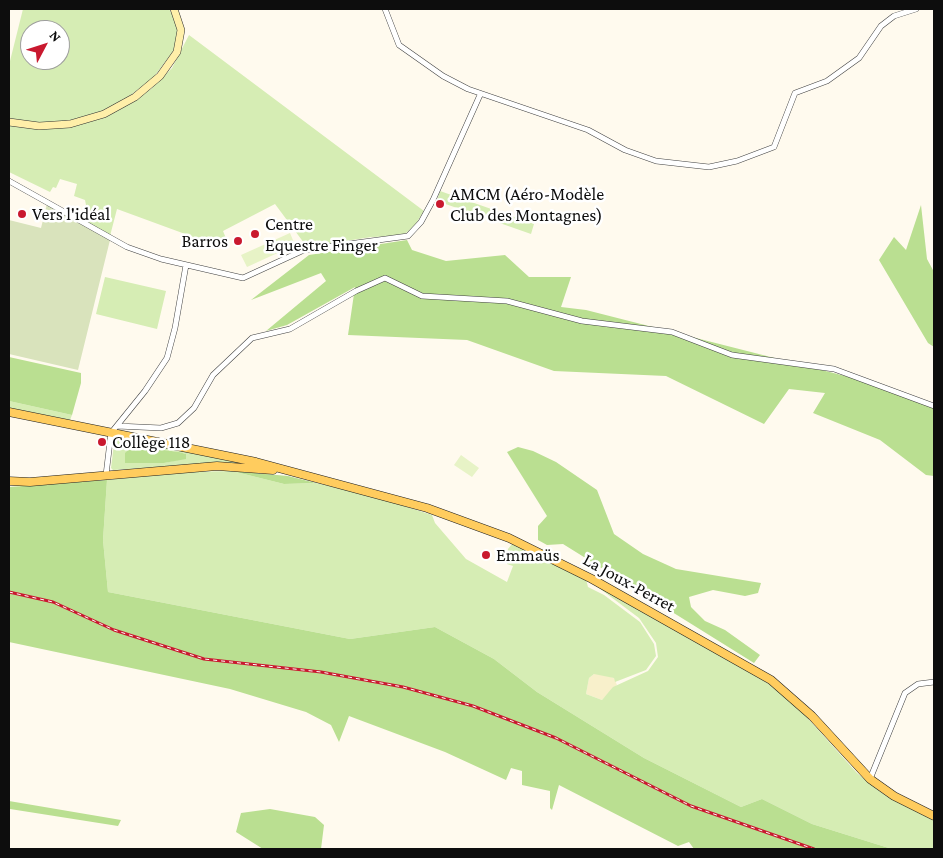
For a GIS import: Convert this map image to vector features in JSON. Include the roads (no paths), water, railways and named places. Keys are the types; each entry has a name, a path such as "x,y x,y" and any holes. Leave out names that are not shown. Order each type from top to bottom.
{"main road":[{"path":"9,122 39,126 70,124 104,114 135,97 160,76 177,52 181,30 174,9"},
{"name":"La Joux-Perret","path":"9,412 256,462 427,508 473,523 533,548 592,579 771,680 800,704 870,779 894,796 934,816"},
{"name":"La Joux-Perret","path":"9,481 30,482 217,466 254,468 305,475"}],"street":[{"path":"385,9 399,45 443,76 480,95 588,130 625,150 656,161 709,168 737,161 774,147 795,93 827,81 859,58 881,26 894,16 916,9"},
{"path":"9,181 127,247 186,265 243,278 304,250 408,236 421,222 433,200 480,95"},
{"path":"106,475 111,433 152,382 167,358 175,328 186,265"},
{"path":"117,426 161,428 178,423 194,408 213,375 252,338 290,329 377,280 384,278 392,280 422,296 507,301 582,321 672,332 732,355 834,369 934,406"},
{"path":"870,779 905,693 918,684 934,682"}],"railway":[{"path":"9,592 53,602 114,630 204,659 321,672 403,687 473,706 556,738 691,806 814,849"}],"place":[{"name":"AMCM (Aéro-Modèle Club des Montagnes)","path":"440,204"},
{"name":"Vers l'idéal","path":"22,214"},
{"name":"Centre Equestre Finger","path":"255,234"},
{"name":"Barros","path":"238,241"},
{"name":"Collège 118","path":"102,442"},
{"name":"Emmaüs","path":"486,555"}]}
